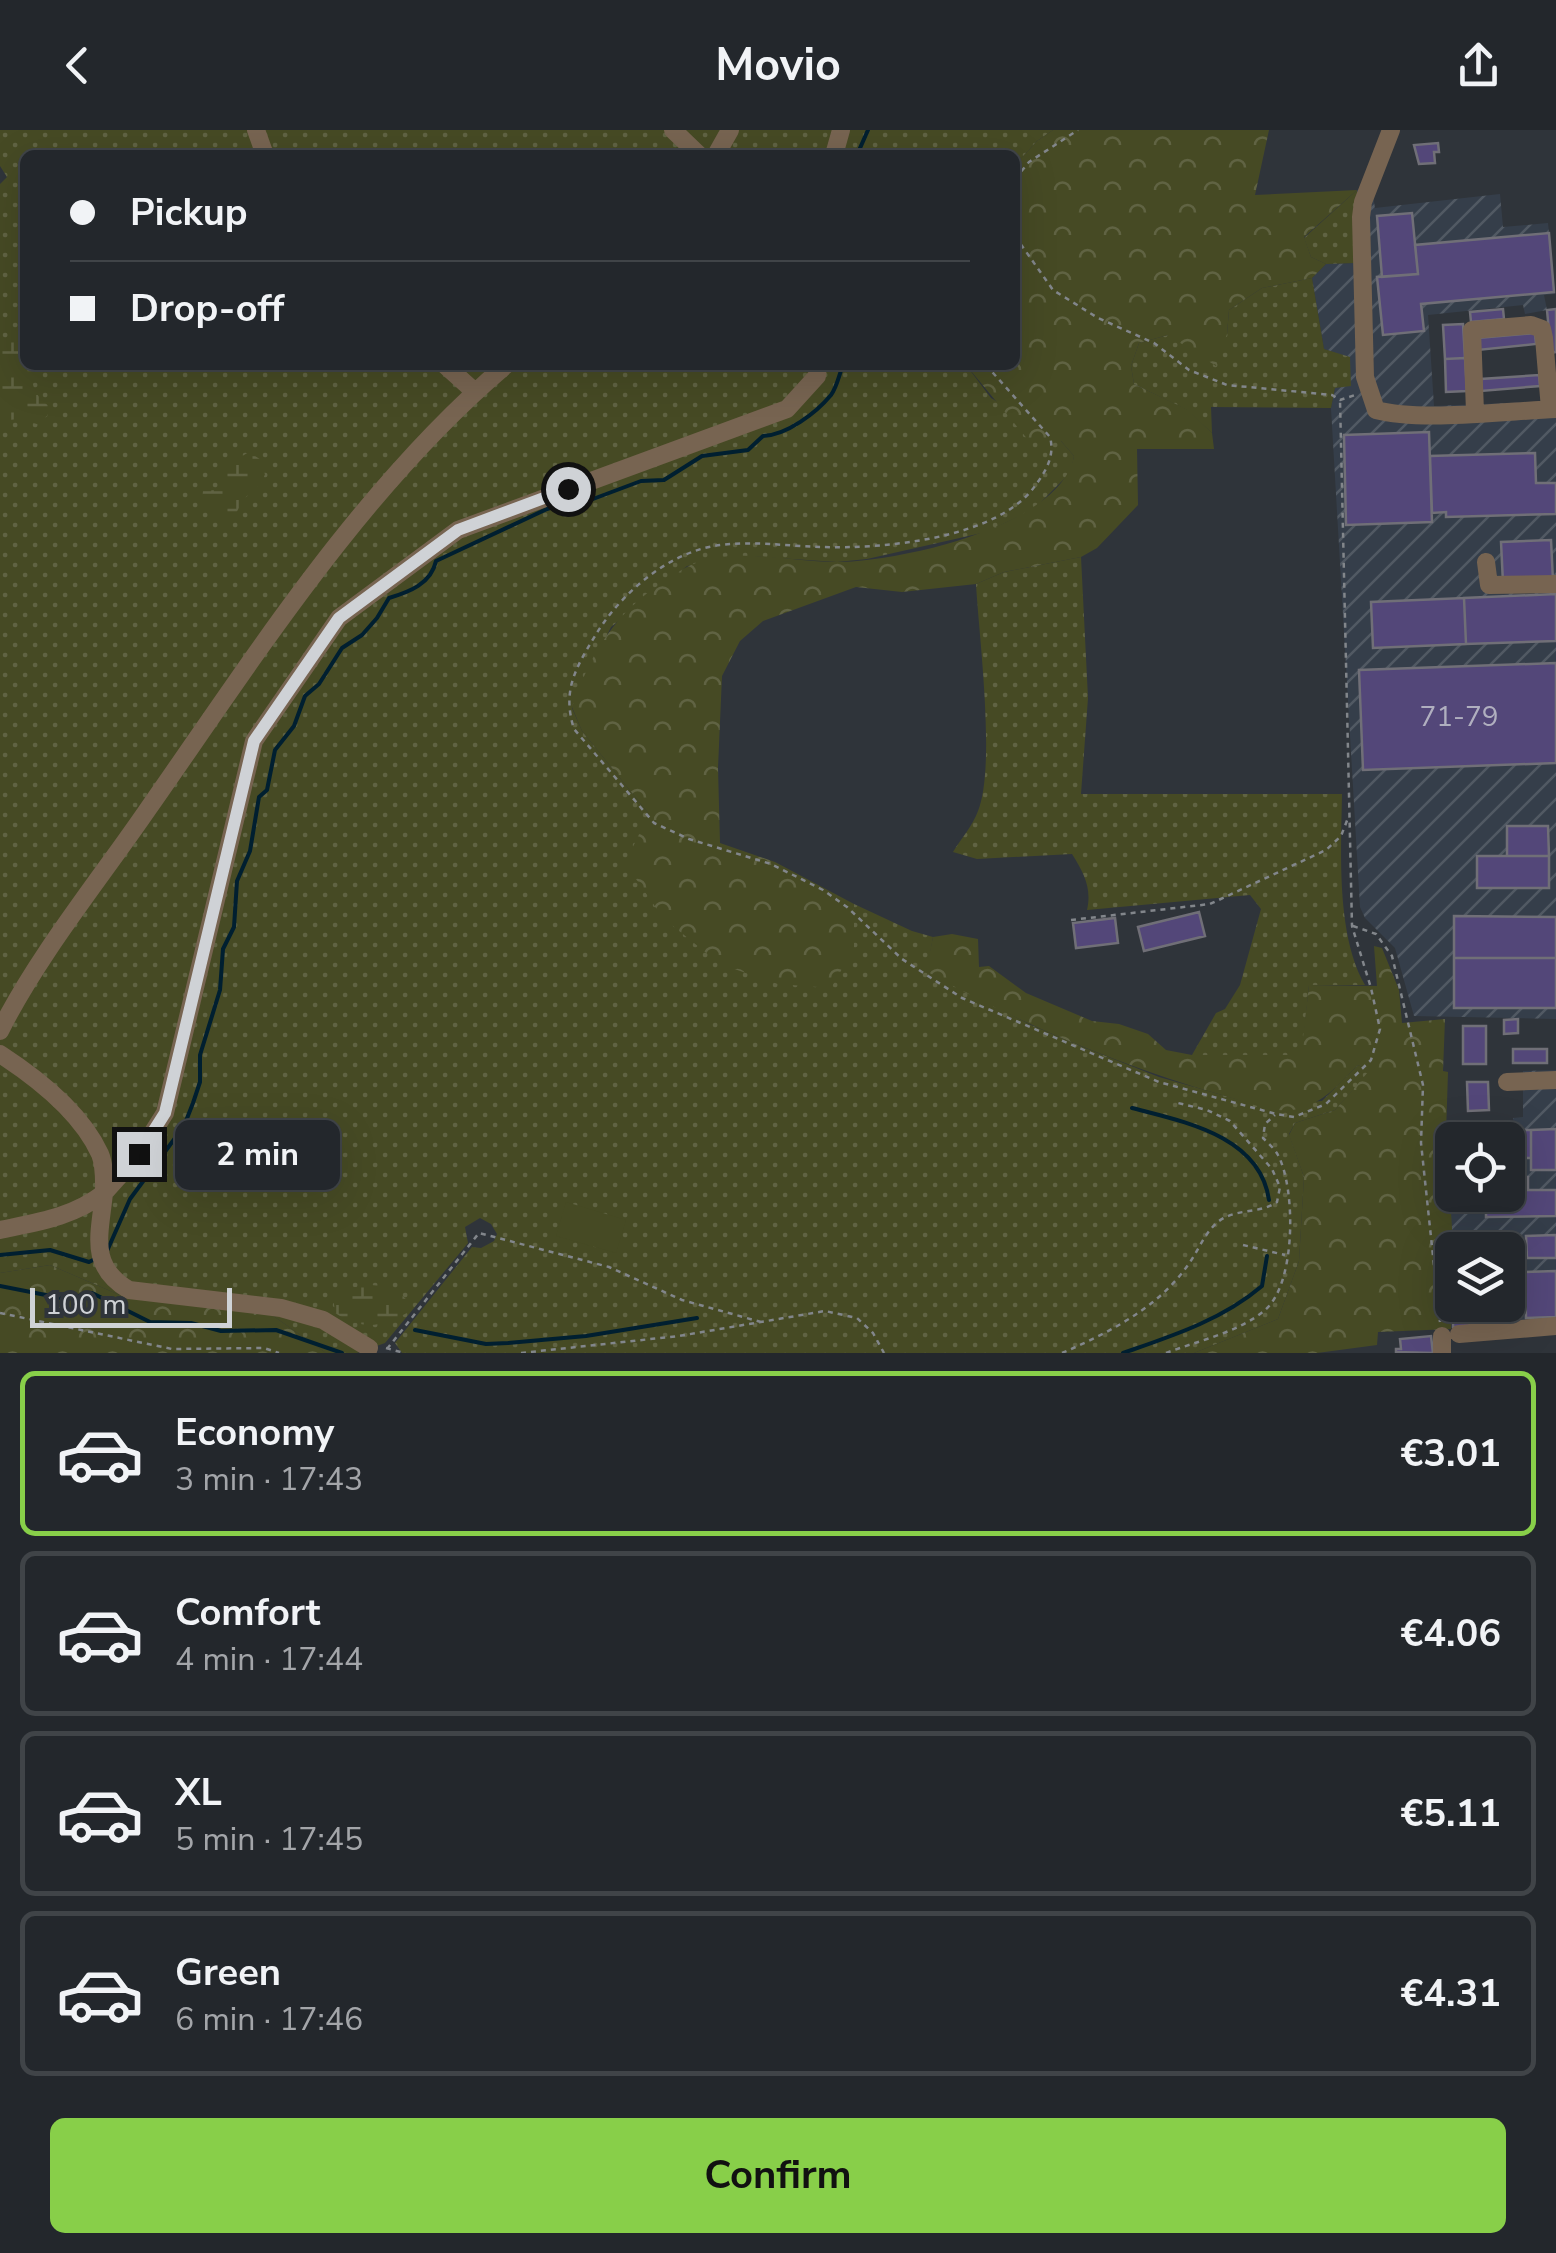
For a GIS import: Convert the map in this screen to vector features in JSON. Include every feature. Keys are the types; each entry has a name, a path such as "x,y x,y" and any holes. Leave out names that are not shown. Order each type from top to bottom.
{"street":[{"path":"673,130 695,150"},
{"path":"1392,130 1363,202 1365,377 1376,410 1390,414 1475,412 1553,409 1542,329 1532,325 1472,330 1475,412"},
{"path":"451,370 475,392"},
{"path":"0,1030 38,969 284,614 354,523 475,392 500,370"},
{"path":"0,1230 60,1218 86,1208 139,1154 165,1113 254,741 339,618 458,530 787,410 817,376 818,370"},
{"path":"1486,562 1489,585 1556,584"},
{"path":"0,1054 27,1072 67,1109 100,1155 104,1193 100,1260 111,1280 128,1290 281,1308 324,1320 378,1348"},
{"path":"1507,1082 1556,1080"},
{"path":"1448,1341 1556,1326"}],"path":[{"path":"1020,173 1029,162 1078,130"},
{"path":"1020,243 1053,290 1098,318 1154,343 1189,370 1227,385 1332,395 1340,400 1356,395 1376,410"},
{"path":"990,370 1050,437 1051,458 1028,496 983,525 940,536 860,547 726,546 683,556 635,590 606,618 586,650 571,686 568,710 574,729 654,823 689,839 772,864 822,890 847,907 902,960 962,998 1159,1082 1294,1117 1326,1104 1371,1060 1380,1030 1372,988 1352,926 1340,400"},
{"path":"1070,920 1210,904 1326,850 1338,841 1349,815"},
{"path":"1352,926 1376,934 1392,956 1423,1085 1421,1144 1448,1341"},
{"path":"1062,1353 1124,1323 1154,1299 1187,1267 1217,1223 1248,1209 1269,1208 1277,1202 1280,1187 1272,1169 1244,1142 1230,1121 1178,1103"},
{"path":"1166,1353 1250,1321 1269,1308 1281,1282 1291,1207 1278,1152 1263,1138 1264,1124 1276,1114"},
{"path":"1277,1202 1291,1207"},
{"path":"378,1348 479,1233 609,1267 682,1300 761,1322"},
{"path":"1243,1245 1286,1256"},
{"path":"521,1353 680,1336 838,1312 856,1318 873,1333 884,1353"},
{"path":"0,1314 173,1351 264,1348 280,1353"},
{"path":"1181,1347 1184,1353"}],"shaded area":[{"path":"1372,189 1375,208 1500,194 1503,227 1548,223 1555,294 1544,295 1547,310 1525,314 1523,305 1428,315 1434,406 1556,401 1556,1019 1414,1016 1395,948 1365,918 1360,907 1331,408 1335,388 1350,358 1324,349 1312,278 1326,264 1355,263 1357,190"},
{"path":"1556,1070 1556,1333 1500,1333 1500,1322 1525,1322 1525,1232 1450,1232 1449,1212 1525,1212 1525,1122 1513,1122 1513,1118 1523,1117 1523,1071"}],"green space":[{"path":"0,130 1053,130 1020,160 1020,150 20,150 20,370 970,370 991,398 1061,441 1074,456 1071,472 1034,509 986,532 867,559 837,562 748,556 687,566 611,627 572,708 582,731 649,814 854,948 854,904 933,937 927,971 1031,1025 1159,1077 1261,1106 1322,1101 1358,1065 1370,1071 1335,1110 1295,1123 1289,1134 1304,1177 1299,1261 1278,1319 1194,1353 402,1353 395,1343 472,1247 481,1248 494,1241 497,1234 491,1224 480,1218 465,1227 468,1243 385,1343 357,1353 326,1353 262,1308 122,1296 50,1265 0,1273 0,184 7,177 0,166"},
{"path":"1053,130 1269,130 1255,195 1357,190 1304,237 1311,257 1326,264 1312,278 1262,288 1229,310 1227,334 1216,366 1168,335 1139,343 1131,366 1134,384 1188,410 1212,433 1214,449 1137,449 1138,505 1097,548 1081,557 1004,572 976,584 902,592 856,587 763,621 740,641 722,676 720,843 775,862 854,904 854,948 831,988 778,984 720,964 663,918 625,863 649,814 582,731 572,707 579,687 619,620 647,593 691,565 708,559 744,556 863,560 934,547 1009,521 1040,503 1063,481 1074,456 1061,441 1029,441 970,370 1020,370 1020,160"},
{"path":"1357,190 1355,263 1326,264 1311,257 1304,238"},
{"path":"1312,278 1324,349 1350,357 1351,386 1335,388 1331,408 1211,407 1212,433 1187,410 1134,384 1131,366 1139,343 1168,335 1227,334 1229,310 1262,288"},
{"path":"20,334 20,370 34,370 34,389 50,407 47,416 37,424 18,419 0,421 0,340"},
{"path":"249,452 264,462 260,467 265,474 262,481 231,518 210,513 210,503 202,496 203,491 216,490 220,485 218,473 224,459 234,461"},
{"path":"1081,557 1088,698 1081,794 1342,794 1345,918 1349,942 1365,985 1309,985 1302,1055 1192,1055 1216,1013 1225,1009 1240,985 1261,909 1250,895 1087,910 1086,881 1072,854 977,859 953,852 978,811 986,764 976,584 1004,572"},
{"path":"952,934 978,939 979,967 989,966 1026,993 1092,1021 1119,1024 1148,1034 1166,1050 1192,1055 1301,1055 1309,985 1377,986 1374,946 1382,948 1399,990 1402,1023 1445,1019 1446,1122 1435,1122 1435,1212 1451,1212 1452,1232 1435,1232 1435,1322 1451,1322 1451,1329 1378,1332 1377,1345 1317,1353 1194,1353 1278,1319 1299,1261 1304,1177 1289,1135 1295,1123 1335,1110 1369,1071 1358,1065 1323,1097 1288,1110 1259,1106 1184,1083 1034,1026 926,971 933,937"},
{"path":"566,1202 626,1220 616,1253 556,1236"},
{"path":"50,1265 122,1296 262,1308 326,1353 0,1353 0,1273"},
{"path":"371,1285 393,1287 408,1301 409,1312 372,1325 355,1323 335,1313 333,1295"}],"building":[{"path":"1438,143 1435,163 1419,164 1414,145"},
{"path":"1412,213 1418,274 1382,277 1377,216"},
{"path":"1549,233 1554,292 1421,304 1424,331 1383,335 1377,277 1418,274 1415,245"},
{"path":"1503,309 1504,319 1471,322 1470,312"},
{"path":"1556,309 1556,352 1551,353 1547,310"},
{"path":"1463,324 1465,358 1445,359 1443,325"},
{"path":"1535,333 1536,344 1478,350 1477,338"},
{"path":"1465,358 1467,391 1446,392 1445,359"},
{"path":"1539,375 1540,386 1481,391 1481,379"},
{"path":"1429,432 1432,522 1346,525 1344,435"},
{"path":"1535,453 1536,483 1556,483 1556,514 1446,517 1446,512 1432,513 1430,456"},
{"path":"1551,540 1553,581 1503,583 1501,542"},
{"path":"1556,594 1556,641 1466,644 1464,598"},
{"path":"1464,598 1466,644 1373,648 1371,602"},
{"path":"1556,663 1556,763 1363,770 1359,670"},
{"path":"1507,826 1548,826 1549,856 1507,856"},
{"path":"1477,856 1549,856 1549,888 1477,888"},
{"path":"1199,912 1205,936 1144,951 1138,927"},
{"path":"1454,916 1556,917 1556,958 1454,958"},
{"path":"1115,918 1118,943 1076,948 1073,923"},
{"path":"1454,958 1556,958 1556,1008 1454,1008"},
{"path":"1518,1019 1518,1033 1504,1034 1504,1020"},
{"path":"1463,1026 1486,1026 1486,1064 1463,1064"},
{"path":"1513,1049 1547,1049 1547,1063 1513,1063"},
{"path":"1467,1082 1488,1082 1489,1110 1468,1111"},
{"path":"1556,1129 1556,1170 1531,1170 1531,1130"},
{"path":"1525,1130 1531,1130 1531,1158 1525,1158"},
{"path":"1525,1177 1528,1190 1556,1190 1556,1216 1486,1217 1486,1212 1525,1212"},
{"path":"1556,1235 1556,1258 1527,1258 1526,1236"},
{"path":"1556,1271 1556,1317 1526,1318 1525,1272"},
{"path":"1453,1322 1470,1322 1470,1327 1453,1327"},
{"path":"1431,1336 1433,1353 1396,1352 1401,1349 1400,1339"}],"waterway":[{"path":"859,150 868,130"},
{"path":"107,1251 130,1199 184,1126 193,1103 200,1082 200,1055 220,990 223,949 234,927 237,881 250,851 259,797 267,790 275,750 294,726 305,696 319,684 342,648 362,635 389,598 424,581 436,561 547,509 577,505 641,481 664,480 702,456 748,450 763,436 791,427 817,409 833,392 841,370"},
{"path":"1132,1108 1196,1126 1236,1146 1263,1178 1269,1200"},
{"path":"0,1255 50,1250 89,1262 95,1259"},
{"path":"1123,1353 1196,1326 1247,1298 1262,1286 1267,1256"},
{"path":"0,1286 66,1299 92,1293 150,1322 191,1323 221,1331 276,1330 342,1353"},
{"path":"415,1330 486,1344 586,1336 697,1318"}],"route":[{"path":"139,1154 165,1113 254,741 339,618 458,530 568,489"}]}
